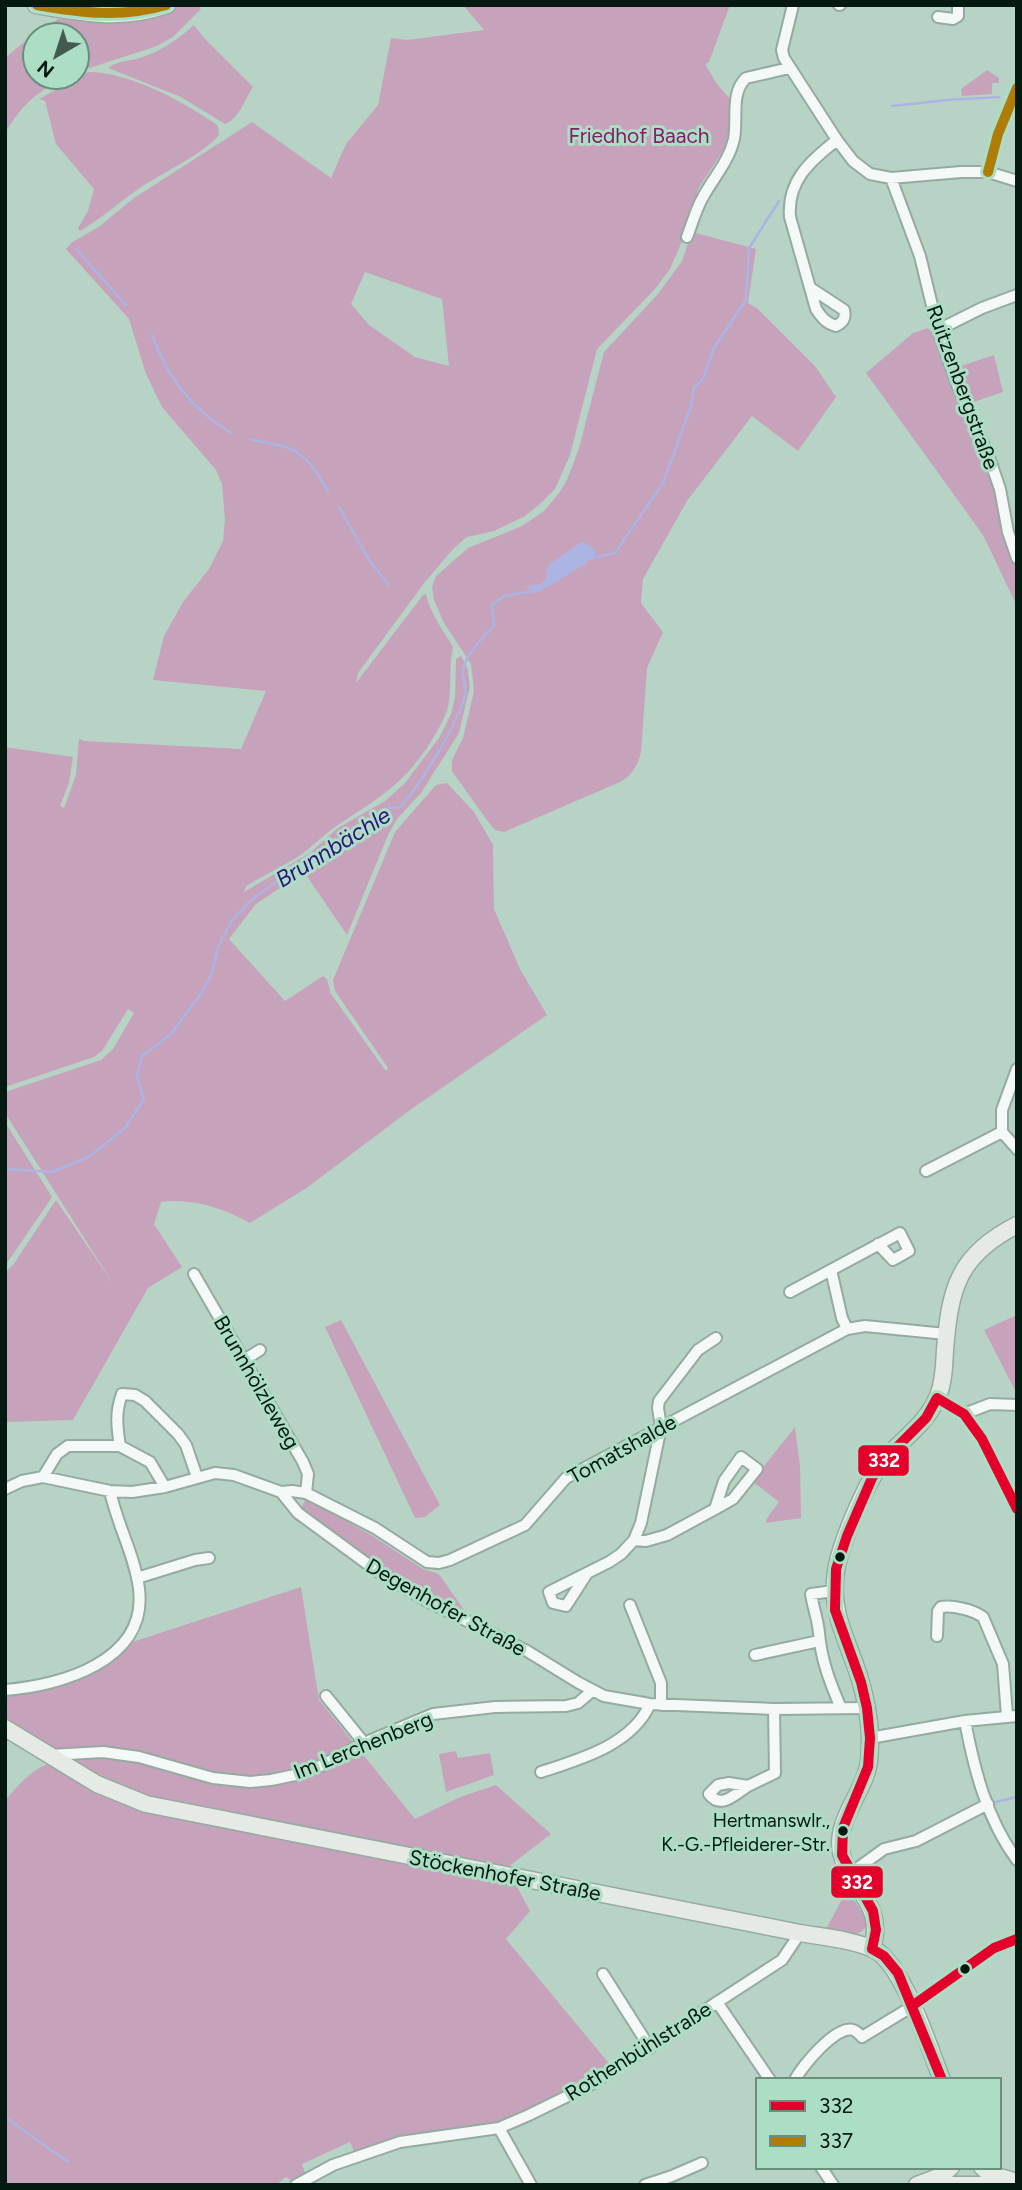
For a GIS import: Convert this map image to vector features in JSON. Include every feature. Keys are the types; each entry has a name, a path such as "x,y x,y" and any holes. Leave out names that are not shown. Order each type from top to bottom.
{"main road":[{"path":"36,5 107,16 147,12 167,5"},
{"path":"872,1949 876,1930 873,1911 842,1855 843,1828 868,1767 870,1738 861,1682 835,1610 836,1569 873,1478 883,1461 919,1426 937,1398 942,1383 953,1292 968,1263 986,1243 1017,1225"},
{"name":"Stöckenhofer Straße","path":"5,1728 97,1784 145,1804 872,1949 884,1956 898,1973 941,2078"},
{"path":"917,2185 941,2176 949,2169"},
{"path":"984,2169 990,2174 1017,2182"},
{"path":"952,2185 983,2185"}],"street":[{"path":"793,5 782,50 789,68 853,161 870,174 891,178 988,172 1017,181"},
{"path":"938,17 953,19 958,16 958,5"},
{"path":"687,237 702,199 723,166 733,143 736,130 736,97 740,83 746,78 789,68"},
{"path":"988,172 998,134 1017,87"},
{"path":"812,289 790,217 790,192 816,156 837,140"},
{"name":"Ruitzenbergstraße","path":"891,178 920,256 938,330 1000,489 1008,532 1017,558"},
{"path":"938,330 982,308 1017,295"},
{"path":"1017,1069 1002,1110 1002,1132 1017,1149"},
{"path":"926,1171 1002,1132"},
{"path":"790,1292 878,1244"},
{"path":"831,1270 847,1329"},
{"name":"Brunnhölzleweg","path":"194,1274 303,1462 308,1474 306,1493"},
{"name":"Tomatshalde","path":"281,1492 306,1493 375,1528 427,1562 439,1563 525,1525 566,1478 847,1329 865,1326 946,1334"},
{"path":"586,1575 621,1554 634,1540 641,1523 661,1427 659,1401 698,1350 716,1338"},
{"path":"244,1360 260,1350"},
{"path":"120,1446 117,1407 122,1394 135,1395 145,1401 187,1445 197,1476"},
{"path":"937,1398 964,1414 982,1439 1017,1510"},
{"path":"964,1414 989,1404 1017,1405"},
{"path":"43,1477 57,1454 68,1446 120,1446 150,1462 165,1487"},
{"path":"634,1540 646,1541 667,1535 715,1509 733,1499 757,1469 741,1457 724,1481 715,1509"},
{"name":"Degenhofer Straße","path":"5,1489 22,1481 43,1477 110,1491 132,1492 165,1487 197,1476 215,1473 234,1475 281,1492 298,1513 377,1572 425,1600 527,1651 592,1691 617,1700 655,1705 774,1709 867,1708"},
{"path":"5,1690 32,1688 76,1675 106,1659 120,1646 136,1620 139,1596 137,1578 113,1508 110,1491"},
{"path":"137,1578 209,1558"},
{"path":"834,1591 811,1594 827,1675 841,1708"},
{"path":"541,1772 579,1760 608,1745 655,1705 661,1683 630,1605"},
{"path":"870,1738 965,1721 1012,1716 1003,1664 983,1617 947,1606 941,1607 938,1611 937,1636"},
{"path":"755,1656 819,1641"},
{"name":"Im Lerchenberg","path":"48,1755 103,1752 139,1757 213,1779 250,1782 295,1775 323,1765 364,1743 433,1714 495,1707 566,1706 578,1703 592,1691"},
{"path":"326,1696 364,1743"},
{"path":"748,1786 775,1773 774,1709"},
{"path":"965,1721 973,1766 1007,1847 1017,1860"},
{"path":"851,1873 884,1849 916,1841 988,1804"},
{"name":"Rothenbühlstraße","path":"296,2185 314,2180 351,2158 400,2142 499,2127 590,2085 782,1960 800,1933"},
{"path":"796,2078 833,2036 845,2029 853,2029 862,2037 995,1948 1017,1938"},
{"path":"603,1973 650,2048"},
{"path":"717,2001 768,2078"},
{"path":"499,2127 531,2185"},
{"path":"645,2185 702,2162"},
{"path":"822,2169 833,2185"}],"green space":[{"path":"176,5 197,5 201,9 173,37 157,46 91,67 91,21 55,21 58,19 126,22 162,14"},
{"name":"Friedhof Baach","path":"463,5 730,5 709,62 705,64 730,99 731,124 728,143 698,189 687,230 670,269 655,289 597,349 570,455 555,489 525,516 494,531 467,537 454,548 425,582 358,673 356,683 426,594 434,615 453,647 447,711 430,743 409,771 387,791 302,854 246,886 244,892 310,853 338,828 385,801 405,783 439,738 451,714 455,697 456,659 461,656 467,667 470,686 459,733 421,793 397,819 388,835 347,935 304,872 256,904 229,939 285,1001 323,976 327,979 331,994 386,1071 388,1068 335,991 333,980 395,832 436,785 447,783 474,812 493,845 494,909 520,969 547,1015 410,1110 308,1187 250,1223 207,1205 184,1201 161,1202 154,1224 182,1267 148,1288 73,1420 5,1424 5,1272 13,1265 56,1200 112,1282 5,1113 5,1092 101,1060 113,1049 134,1013 128,1009 102,1051 94,1057 5,1087 5,747 73,757 69,783 60,806 64,808 76,775 79,739 241,749 266,691 153,680 164,636 183,602 209,569 223,541 225,520 222,484 216,470 162,407 146,374 129,319 66,249 134,198 252,122 331,178 346,144 378,105 391,38 407,40 484,30","holes":["365,272 442,299 449,366 415,357 369,325 351,304"]},
{"path":"194,25 253,87 238,113 225,124 181,97 108,68 155,52"},
{"path":"21,45 21,91 43,91 18,114 5,133 5,58"},
{"path":"987,70 999,78 999,83 992,83 992,94 962,96 961,89"},
{"path":"91,72 104,73 138,82 188,106 216,124 219,135 202,150 137,190 80,231 78,228 88,211 94,189 56,144 45,101 39,99 54,91 91,91"},
{"path":"692,232 756,249 748,303 758,309 815,366 836,397 798,451 752,416 687,501 643,579 641,603 663,632 647,668 641,752 631,773 620,782 504,832 495,830 452,771 452,760 463,738 474,691 471,664 444,623 434,600 432,587 436,576 468,548 522,526 544,511 559,493 579,448 604,352 658,294 682,261","holes":["579,543 595,556 540,590 534,591 528,586 540,585 546,580"]},
{"path":"928,328 934,335 990,468 1012,559 1017,568 1017,606 983,535 866,373 913,333"},
{"path":"994,355 1003,392 968,404 955,368"},
{"path":"5,1122 52,1197 5,1266"},
{"path":"1017,1315 1017,1394 984,1330"},
{"path":"341,1320 440,1505 425,1517 415,1518 325,1327"},
{"path":"795,1427 800,1466 801,1518 766,1523 779,1502 752,1481"},
{"path":"306,1499 371,1535 423,1569 439,1574 464,1610 428,1595 380,1567 300,1510"},
{"path":"301,1587 319,1700 415,1819 460,1797 496,1785 551,1834 507,1868 530,1911 506,1939 612,2067 535,2106 487,2125 390,2139 354,2151 350,2142 302,2164 305,2173 292,2181 286,2177 276,2185 5,2185 5,1800 32,1773 51,1763 145,1804 5,1728 5,1690 76,1675 120,1646"},
{"path":"456,1751 458,1758 490,1753 494,1775 446,1792 439,1754"},
{"path":"847,1890 868,1924 854,1934 843,1935 825,1931"}],"water":[{"path":"584,542 595,550 595,556 540,590 527,588 540,585 546,580 550,564"}],"waterway":[{"name":"Brunnbächle","path":"892,106 999,97"},
{"name":"Brunnbächle","path":"592,558 615,553 663,483 691,406 694,388 703,379 714,348 746,300 749,248 779,201"},
{"path":"76,249 126,305"},
{"path":"152,335 166,366 183,391 204,414 231,433"},
{"path":"251,440 279,445 298,453 313,468 328,492"},
{"path":"339,507 369,560 389,585"},
{"name":"Brunnbächle","path":"547,586 586,562"},
{"name":"Brunnbächle","path":"5,1169 52,1172 89,1157 126,1127 144,1099 137,1077 142,1056 171,1034 201,994 212,973 218,947 231,922 250,901 288,873 389,808 400,807 428,770 456,718 465,693 464,665 475,647 494,626 492,605 504,596 541,590"},
{"path":"996,1802 1017,1797"},
{"path":"5,2117 68,2162"}],"transit line":[{"name":"337","path":"37,5 102,13 134,12 166,5"},
{"name":"337","path":"988,172 998,134 1017,88"},
{"name":"332","path":"941,2078 898,1973 884,1956 872,1949 876,1930 873,1911 842,1855 843,1828 868,1767 870,1738 861,1682 835,1610 836,1569 872,1478 883,1461 926,1418 937,1398 964,1414 982,1439 1017,1509"},
{"name":"332","path":"912,2006 994,1948 1017,1939"}],"place":[{"name":"Hertmanswlr., K.-G.-Pfleiderer-Str.","path":"843,1831"}]}
